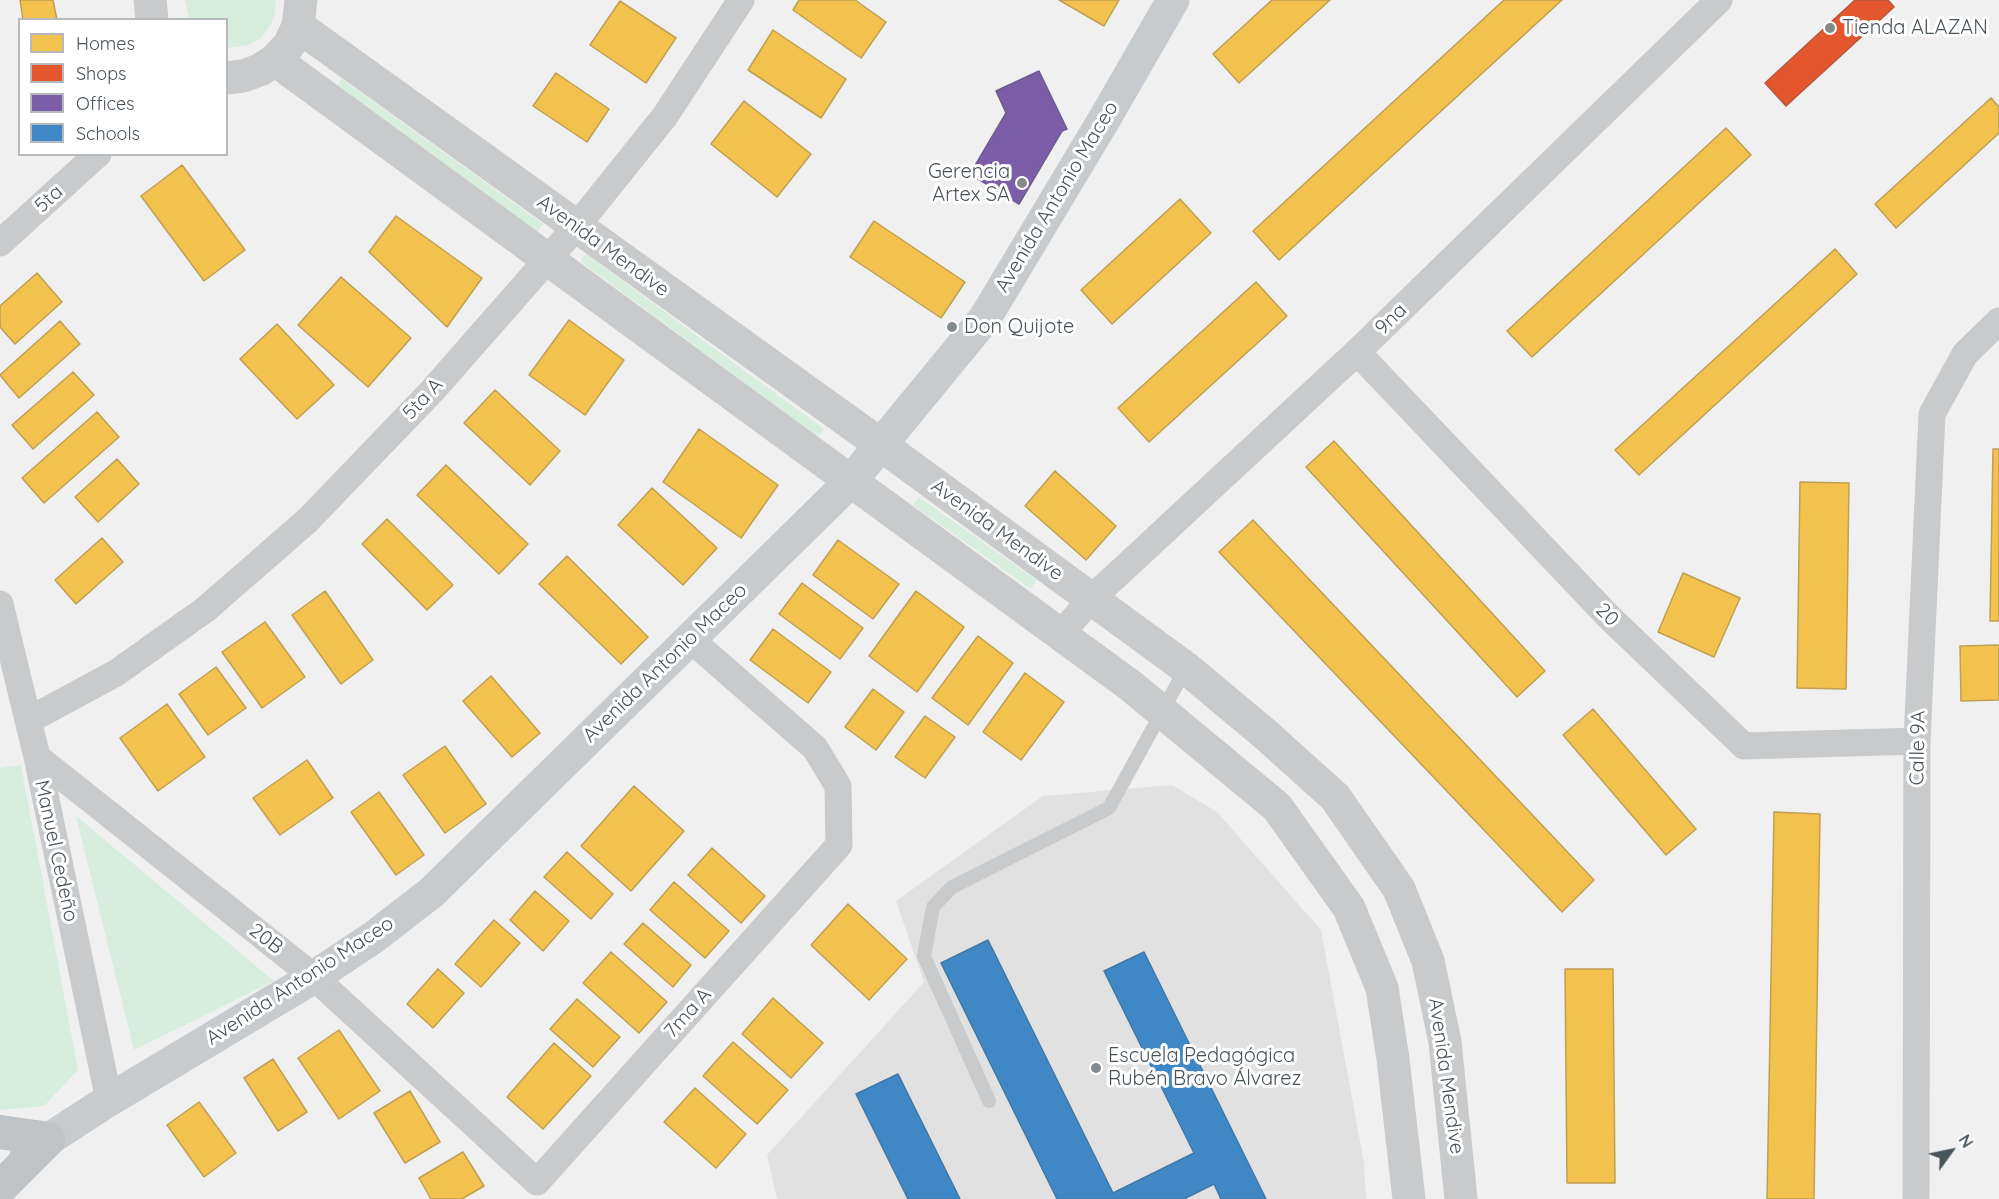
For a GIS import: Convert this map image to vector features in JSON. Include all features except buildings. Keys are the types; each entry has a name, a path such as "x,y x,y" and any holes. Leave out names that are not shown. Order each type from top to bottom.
{"highway":[{"path":"0,1132 49,1139"},
{"path":"0,1188 49,1139"}],"main road":[{"name":"Avenida Antonio Maceo","path":"0,1170 109,1100 314,977 374,937 432,892 850,481 985,318 1173,0"}],"street":[{"path":"150,0 152,18"},
{"name":"5ta A","path":"28,720 116,673 197,615 308,520 432,392 576,226 665,116 741,0"},
{"name":"9na","path":"1061,634 1091,599 1357,352 1719,0"},
{"name":"Avenida Mendive","path":"228,78 243,76 260,70 275,60 289,45 299,13 576,226 1186,668 1265,734 1335,797 1399,889 1428,961 1446,1042 1461,1199"},
{"path":"275,60 1061,634 1163,711 1277,807 1349,908 1382,988 1393,1059 1408,1181 1408,1199"},
{"name":"5ta","path":"0,243 96,156"},
{"name":"Calle 9A","path":"1916,1199 1917,741 1932,414 1965,354 1999,321"},
{"name":"20","path":"1357,352 1609,617 1744,746 1917,741"},
{"name":"Manuel Cedeño","path":"0,604 37,757 109,1100"},
{"name":"7ma A","path":"539,1191 839,845 838,786 815,748 690,639"},
{"name":"20B","path":"37,757 314,977 539,1191"}],"lane":[{"path":"990,1101 924,956 933,907 952,887 1109,808 1186,668"}],"shaded area":[{"name":"Escuela Pedagógica Rubén Bravo Álvarez","path":"1172,785 1217,812 1321,930 1364,1163 1366,1199 777,1199 767,1155 924,982 896,901 1043,796"}],"green space":[{"path":"185,0 276,0 275,13 270,26 261,38 249,45 228,48 228,18 189,18"},
{"path":"342,79 543,224 536,234 334,89"},
{"path":"586,254 824,429 818,437 580,261"},
{"path":"919,497 1036,580 1031,589 913,505"},
{"path":"21,765 78,1070 44,1106 0,1110 0,768"},
{"path":"76,816 274,981 134,1050"}],"place":[{"name":"Tienda ALAZAN","path":"1830,28"},
{"name":"Gerencia Artex SA","path":"1022,183"},
{"name":"Don Quijote","path":"952,327"},
{"name":"Escuela Pedagógica Rubén Bravo Álvarez","path":"1096,1068"}]}
